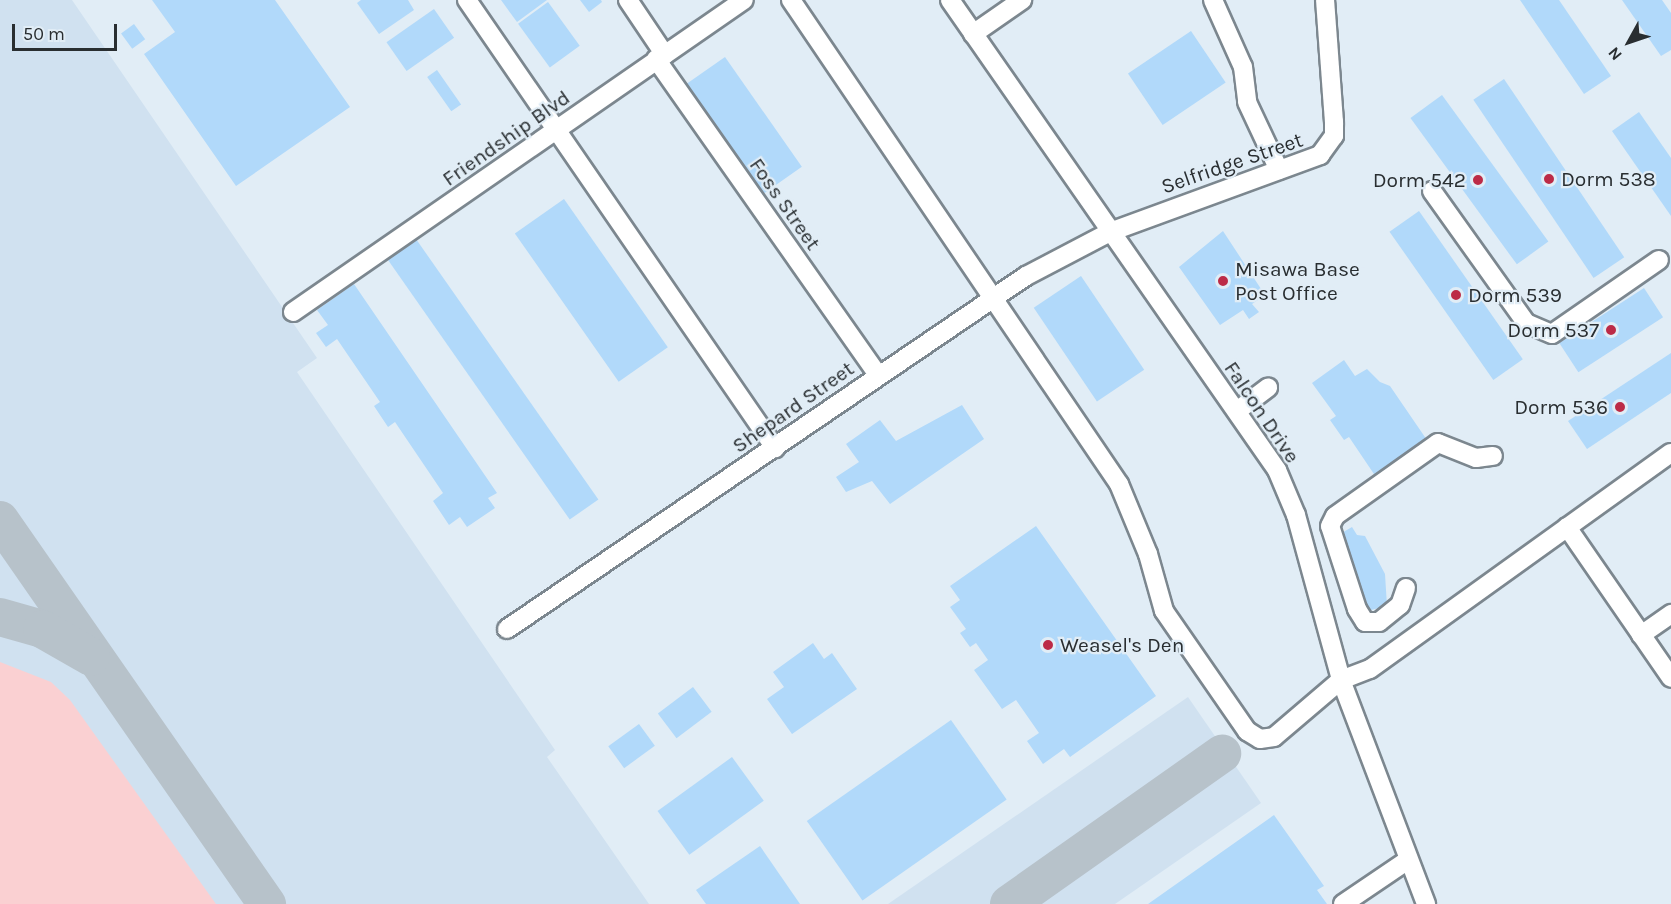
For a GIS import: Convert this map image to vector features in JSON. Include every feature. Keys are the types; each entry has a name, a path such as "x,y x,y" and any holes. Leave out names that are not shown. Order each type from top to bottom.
{"street":[{"path":"467,0 776,448"},
{"name":"Foss Street","path":"627,0 660,57 878,375"},
{"name":"Friendship Blvd","path":"293,312 744,0"},
{"path":"791,0 1119,484 1148,554 1164,611 1247,731 1260,739 1274,737 1341,680 1370,669 1671,453"},
{"name":"Falcon Drive","path":"950,0 1276,470 1296,515 1341,680 1426,904"},
{"path":"961,0 970,29 1022,0"},
{"path":"1214,0 1243,67 1247,102 1279,170"},
{"name":"Selfridge Street","path":"1110,232 1320,155 1334,136 1325,0"},
{"path":"1432,191 1526,323 1552,333 1659,260"},
{"name":"Shepard Street","path":"507,628 776,448 878,375 994,300 1026,276 1110,232"},
{"path":"1237,411 1268,388"},
{"path":"1406,588 1400,605 1379,622 1362,618 1330,526 1335,516 1438,443 1476,458 1493,456"},
{"path":"1567,527 1671,678"},
{"path":"1641,635 1671,614"},
{"path":"1343,904 1408,860"}],"shaded area":[{"path":"0,0 72,0 317,358 297,372 555,750 547,757 649,904 0,904"},
{"path":"0,662 51,682 70,700 216,904 0,904"},
{"path":"1188,697 1261,803 1115,904 888,904"}],"building":[{"path":"152,0 275,0 350,107 236,186 144,54 175,32"},
{"path":"361,0 408,0 414,10 379,34 357,3"},
{"path":"501,0 547,0 517,22"},
{"path":"580,0 601,0 602,2 589,12"},
{"path":"1520,0 1559,0 1611,76 1584,94"},
{"path":"1622,0 1662,0 1671,13 1671,50 1661,56"},
{"path":"548,2 580,46 550,67 518,24"},
{"path":"434,9 454,38 407,71 386,42"},
{"path":"134,24 145,39 132,49 121,33"},
{"path":"1191,31 1226,82 1163,125 1128,73"},
{"path":"725,57 802,167 759,197 682,87"},
{"path":"437,70 461,104 451,111 427,77"},
{"name":"Dorm 538","path":"1504,79 1624,257 1594,278 1473,100"},
{"name":"Dorm 542","path":"1442,95 1548,241 1517,264 1410,118"},
{"path":"1639,112 1671,158 1671,216 1612,131"},
{"path":"564,199 668,347 619,382 515,233"},
{"name":"Dorm 539","path":"1419,211 1523,359 1493,380 1390,232"},
{"name":"Misawa Base Post Office","path":"1223,231 1265,295 1252,304 1259,312 1249,319 1243,310 1220,325 1179,267"},
{"path":"416,239 598,499 570,520 387,259"},
{"path":"1081,276 1144,370 1097,402 1034,308"},
{"path":"354,284 497,493 488,498 495,508 467,527 460,517 449,525 433,501 443,493 395,422 388,427 374,406 380,402 337,339 326,347 316,333 328,325 317,310"},
{"name":"Dorm 537","path":"1644,288 1663,317 1578,372 1559,343"},
{"name":"Dorm 536","path":"1671,353 1671,393 1587,449 1568,421"},
{"path":"1344,360 1355,376 1367,369 1380,382 1390,386 1429,443 1378,480 1349,437 1344,440 1330,420 1336,416 1312,383"},
{"path":"962,405 984,439 890,504 872,481 846,492 836,477 859,462 846,444 880,420 896,441"},
{"name":"Weasel's Den","path":"1036,526 1156,696 1070,757 1064,749 1043,764 1027,741 1039,733 1016,700 1002,709 974,670 988,660 976,643 970,647 960,633 966,629 950,607 960,600 950,586"},
{"path":"1352,527 1357,535 1365,536 1385,574 1387,606 1363,612 1340,534"},
{"path":"813,643 824,659 832,653 857,689 792,734 767,699 784,687 773,672"},
{"path":"693,687 712,712 677,738 658,713"},
{"path":"951,720 1007,799 862,900 807,821"},
{"path":"639,724 655,746 624,768 608,746"},
{"path":"732,757 764,801 689,855 658,811"},
{"path":"1274,815 1324,886 1317,890 1327,904 1148,904"},
{"path":"760,846 800,904 706,904 696,890"}],"taxiway":[{"path":"0,520 267,904"},
{"path":"0,617 42,629 91,657"},
{"path":"1009,904 1222,754"}],"place":[{"name":"Dorm 538","path":"1549,179"},
{"name":"Dorm 542","path":"1478,180"},
{"name":"Misawa Base Post Office","path":"1223,281"},
{"name":"Dorm 539","path":"1456,295"},
{"name":"Dorm 537","path":"1611,330"},
{"name":"Dorm 536","path":"1620,407"},
{"name":"Weasel's Den","path":"1048,645"}]}
